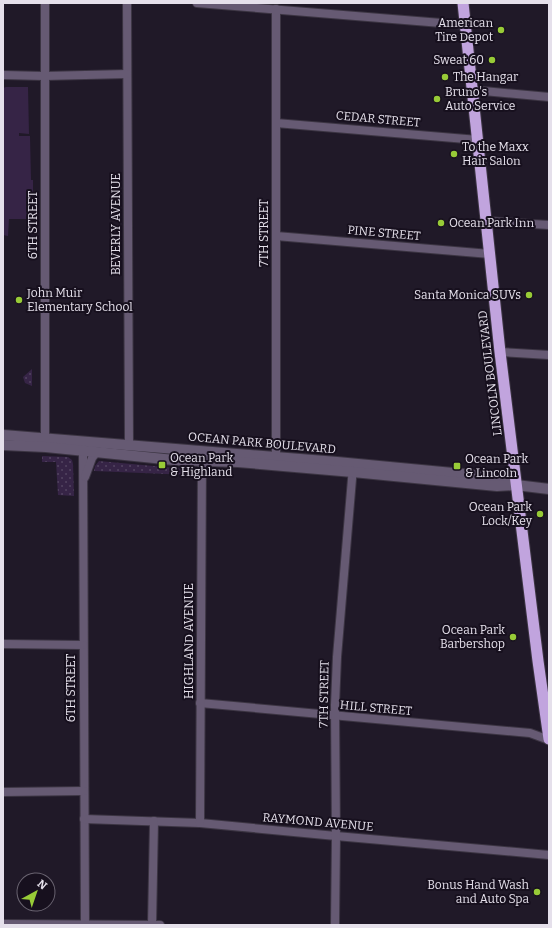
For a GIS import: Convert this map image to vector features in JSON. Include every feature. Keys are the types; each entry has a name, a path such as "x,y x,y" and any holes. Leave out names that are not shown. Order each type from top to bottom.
{"highway":[{"name":"LINCOLN BOULEVARD","path":"464,3 500,352 549,740"}],"street":[{"name":"6TH STREET","path":"45,3 45,443"},
{"name":"BEVERLY AVENUE","path":"127,3 129,444"},
{"path":"197,3 276,9 294,7 466,25"},
{"name":"7TH STREET","path":"276,9 276,458"},
{"path":"3,75 44,76 127,74"},
{"path":"473,90 549,97"},
{"name":"CEDAR STREET","path":"276,123 478,140"},
{"path":"486,222 549,225"},
{"name":"PINE STREET","path":"276,236 490,254"},
{"path":"500,352 549,355"},
{"name":"OCEAN PARK BOULEVARD","path":"3,435 96,453 174,460 202,460 206,455 237,458 276,458 353,468"},
{"name":"OCEAN PARK BOULEVARD","path":"3,445 45,443 129,444 237,458 353,468 495,477 516,485 549,489"},
{"path":"83,451 84,445 98,446 107,443"},
{"path":"83,481 92,458 96,453 129,447 129,444"},
{"name":"6TH STREET","path":"83,451 85,924"},
{"name":"HIGHLAND AVENUE","path":"200,823 202,460"},
{"name":"7TH STREET","path":"335,925 335,716 337,657 353,468"},
{"path":"3,644 83,645"},
{"name":"HILL STREET","path":"200,703 530,733 549,740"},
{"path":"3,792 84,791"},
{"name":"RAYMOND AVENUE","path":"84,819 200,823 549,855"},
{"path":"3,924 155,925 154,821"}],"shaded area":[{"path":"28,87 29,134 19,133 19,136 30,136 31,180 33,180 33,219 9,219 8,236 3,235 3,88"},
{"path":"32,369 32,386 25,383 23,377"},
{"path":"42,456 68,457 72,460 74,496 58,495 56,462 42,462"},
{"path":"99,461 186,469 190,470 190,475 94,471 95,466"}],"place":[{"name":"American Tire Depot","path":"501,30"},
{"name":"Sweat 60","path":"492,60"},
{"name":"The Hangar","path":"445,77"},
{"name":"Bruno's Auto Service","path":"437,99"},
{"name":"To the Maxx Hair Salon","path":"454,154"},
{"name":"Ocean Park Inn","path":"441,223"},
{"name":"Santa Monica SUVs","path":"529,295"},
{"name":"John Muir Elementary School","path":"19,300"},
{"name":"Ocean Park & Highland","path":"162,465"},
{"name":"Ocean Park & Lincoln","path":"457,466"},
{"name":"Ocean Park Lock/Key","path":"540,514"},
{"name":"Ocean Park Barbershop","path":"513,637"},
{"name":"Bonus Hand Wash and Auto Spa","path":"537,892"}]}
